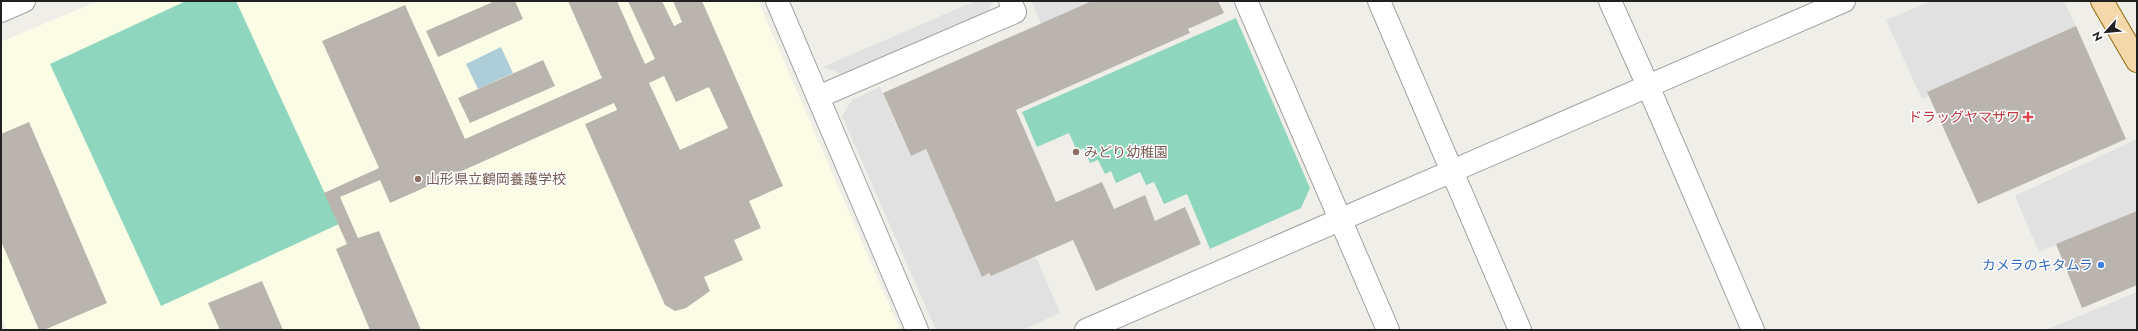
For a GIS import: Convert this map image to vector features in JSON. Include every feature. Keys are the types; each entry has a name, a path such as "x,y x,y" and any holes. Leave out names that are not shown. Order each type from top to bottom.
{"main road":[{"path":"2102,1 2137,61"}],"street":[{"path":"1,11 24,1"},
{"path":"777,1 917,330"},
{"path":"818,97 1015,12 1010,1"},
{"path":"1246,1 1388,330"},
{"path":"1378,1 1520,330"},
{"path":"1610,1 1753,330"},
{"path":"1086,330 1844,1"}],"shaded area":[{"name":"山形県立鶴岡養護学校","path":"98,1 758,1 900,330 7,330 1,315 1,42"},
{"path":"975,1 993,1 987,12 842,74 823,67"},
{"path":"1031,1 1092,1 1041,24"},
{"path":"1931,1 2064,1 2076,26 1928,92 1929,96 1922,99 1886,20"},
{"path":"880,87 910,156 926,149 982,276 989,273 991,276 1036,257 1060,313 1022,330 936,330 842,116 852,100"},
{"path":"2137,139 2137,211 2039,252 2015,196"},
{"path":"2137,292 2137,330 2046,330"}],"green space":[{"path":"186,1 236,1 339,224 161,306 50,64"},
{"path":"1236,18 1310,188 1301,208 1210,249 1187,194 1164,204 1154,182 1146,185 1140,172 1116,183 1111,171 1105,174 1098,160 1090,163 1084,148 1077,151 1069,133 1037,147 1022,112"}],"water":[{"path":"501,47 513,73 478,89 466,64"}],"building":[{"path":"495,1 515,1 523,19 438,57 426,31"},
{"path":"568,1 617,1 645,64 655,59 628,1 662,1 674,26 682,22 673,1 702,1 783,186 749,201 761,228 734,240 743,260 704,277 710,291 686,308 675,311 665,305 585,124 617,110 614,103 390,203 380,180 340,197 358,238 379,231 421,330 370,330 336,249 347,244 324,193 379,168 322,41 405,5 465,139 602,78","holes":["664,76 676,102 709,87 728,128 680,150 649,83"]},
{"path":"1092,1 1218,1 1224,13 1188,29 1190,33 1016,110 1056,202 1102,182 1114,209 1145,195 1155,221 1185,207 1201,244 1096,291 1073,240 991,276 989,273 982,277 926,149 911,156 883,93"},
{"name":"ドラッグヤマザワ","path":"2076,26 2126,139 1978,204 1927,92"},
{"path":"543,60 555,86 470,123 458,98"},
{"path":"29,122 107,303 44,330 39,330 1,241 1,134"},
{"name":"カメラのキタムラ","path":"2137,211 2137,285 2082,308 2056,244"},
{"path":"262,281 283,330 220,330 208,303"}],"place":[{"name":"ドラッグヤマザワ","path":"2028,117"},
{"name":"みどり幼稚園","path":"1076,152"},
{"name":"山形県立鶴岡養護学校","path":"418,179"},
{"name":"カメラのキタムラ","path":"2101,265"}]}
